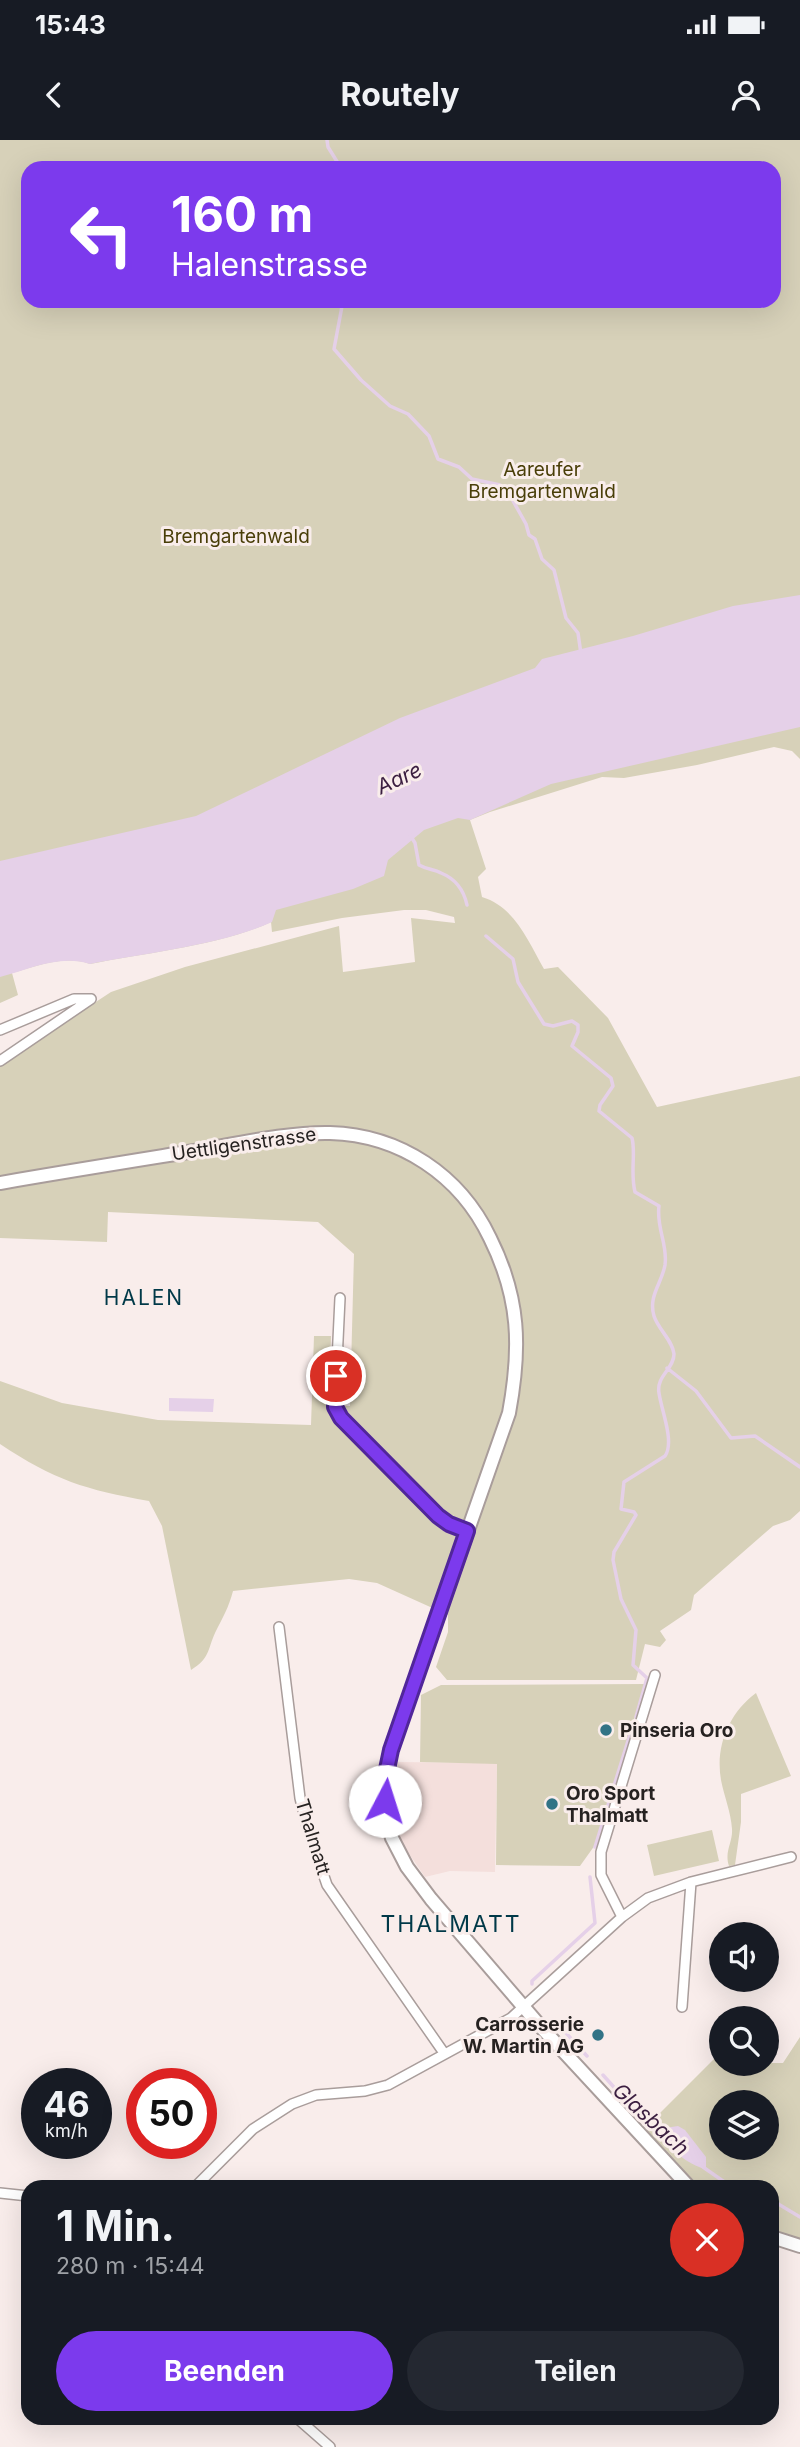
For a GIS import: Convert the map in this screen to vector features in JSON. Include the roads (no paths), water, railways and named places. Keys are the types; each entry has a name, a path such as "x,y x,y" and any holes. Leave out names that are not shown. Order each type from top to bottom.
{"main road":[{"name":"Uettligenstrasse","path":"0,1183 206,1149 328,1133 376,1139 402,1149 446,1177 464,1196 484,1225 498,1254 511,1293 517,1335 515,1380 509,1413 391,1750 385,1787 386,1814 397,1849 413,1875 523,2006 683,2180"},
{"path":"779,2238 800,2246"}],"street":[{"path":"0,1030 74,999 91,999 0,1061"},
{"path":"340,1298 335,1403 338,1415 438,1516 467,1531"},
{"name":"Thalmatt","path":"279,1628 300,1798 309,1835 327,1885 444,2053"},
{"path":"622,1917 601,1875 601,1852 655,1675"},
{"path":"202,2180 253,2129 292,2105 316,2095 377,2089 407,2076 511,2018 622,1917 648,1898 691,1882 791,1857"},
{"path":"682,2007 691,1882"},
{"path":"0,2193 21,2195"},
{"path":"305,2425 330,2447"}],"water":[{"name":"Aare","path":"800,595 800,727 551,784 470,820 458,818 424,830 388,860 384,876 353,889 276,910 272,922 230,937 90,964 79,961 56,962 0,977 0,861 196,816 400,718 535,668 542,659 633,636 733,606"},
{"path":"169,1398 214,1399 213,1412 169,1411"},
{"path":"678,2126 685,2130 706,2157 706,2169 692,2164 668,2142 665,2128"}],"waterway":[{"path":"327,140 337,161"},
{"path":"342,308 334,349 361,380 390,406 408,414 429,436 438,459 459,467 472,479 500,485 507,490 526,524 529,535 535,539 542,559 554,570 566,618 578,633 581,654"},
{"name":"Glasbach","path":"410,835 415,843 419,865 455,882 467,905"},
{"name":"Glasbach","path":"486,936 513,959 518,982 544,1024 553,1026 572,1021 578,1025 572,1046 611,1078 613,1086 599,1111 632,1138 635,1192 659,1206 665,1265 654,1296 653,1309 656,1321 671,1344 674,1354 659,1387 668,1434 668,1450 665,1456 624,1482 621,1509 636,1515 614,1552 613,1560 621,1599 636,1630 633,1665 647,1678 636,1717"},
{"path":"667,1368 696,1391 731,1438 755,1436 800,1467"},
{"name":"Glasbach","path":"595,1847 632,1728"},
{"name":"Glasbach","path":"532,1984 532,1981 595,1923 590,1877"},
{"name":"Glasbach","path":"555,2021 587,2056"},
{"name":"Glasbach","path":"603,2075 621,2095 667,2132"},
{"name":"Glasbach","path":"703,2167 722,2180"},
{"name":"Glasbach","path":"779,2204 800,2217"}],"place":[{"name":"Pinseria Oro","path":"606,1730"},
{"name":"Oro Sport Thalmatt","path":"552,1804"},
{"name":"Carrosserie W. Martin AG","path":"598,2035"}],"district":[{"name":"HALEN","path":"144,1297"},
{"name":"THALMATT","path":"451,1924"}],"park label":[{"name":"Aareufer Bremgartenwald","path":"542,480"},
{"name":"Bremgartenwald","path":"236,536"}]}
